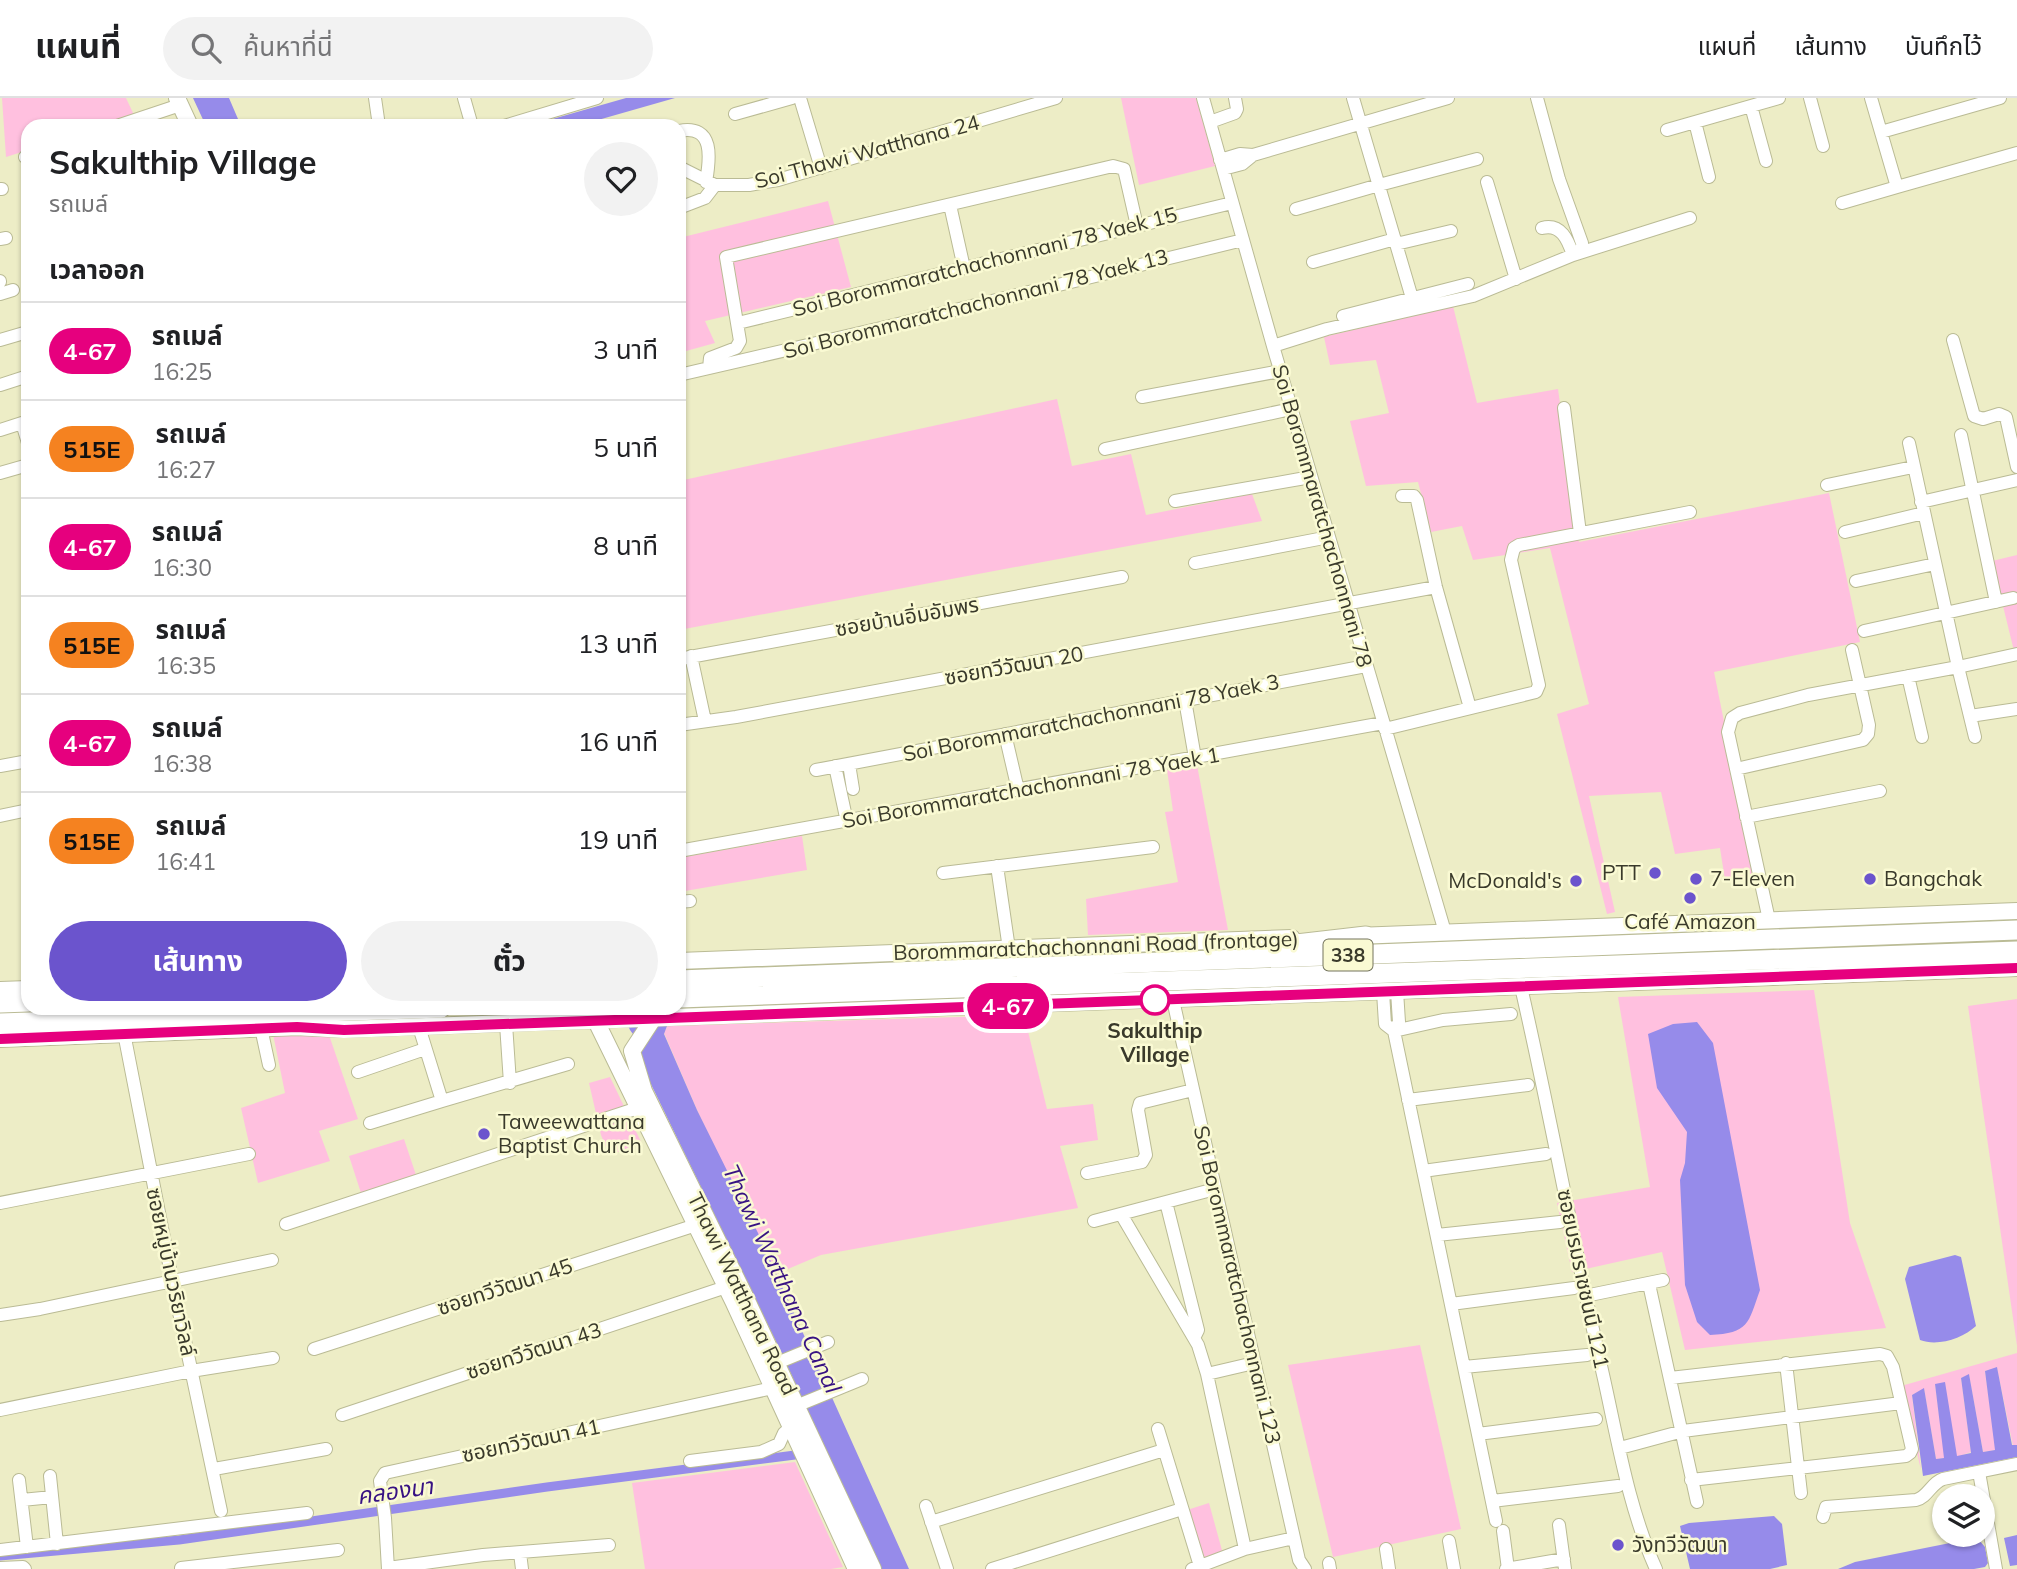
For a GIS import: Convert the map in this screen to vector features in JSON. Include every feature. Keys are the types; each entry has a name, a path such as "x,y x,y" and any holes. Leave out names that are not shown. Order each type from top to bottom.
{"highway":[{"name":"338","path":"686,980 2017,930"},
{"path":"1160,962 1366,936"},
{"name":"338","path":"686,998 2017,951"},
{"path":"1,1035 327,1015"},
{"path":"297,1027 393,1015"}],"main road":[{"path":"179,101 187,119"},
{"name":"Borommaratchachonnani Road (frontage)","path":"686,961 2017,911"},
{"name":"338","path":"297,1027 326,1030 626,1020 2017,968"},
{"path":"608,1045 616,1042 632,1051 653,1019"},
{"name":"Thawi Watthana Road","path":"596,1021 726,1287 856,1569"},
{"path":"1,1035 297,1027"},
{"name":"Thawi Watthana Road","path":"632,1051 644,1091 801,1404 873,1569"}],"street":[{"path":"375,98 378,119"},
{"path":"464,98 470,119"},
{"path":"526,119 597,98"},
{"path":"735,114 792,98"},
{"path":"800,98 821,168"},
{"name":"Soi Thawi Watthana 24","path":"686,171 710,184 750,185 778,180 1056,98"},
{"name":"Soi Borommaratchachonnani 78","path":"1203,98 1445,933"},
{"path":"1210,122 1234,113 1237,109 1236,98"},
{"path":"1353,98 1412,298"},
{"path":"1222,164 1242,164 1253,155 1448,98"},
{"path":"1537,98 1559,179 1582,243 1578,254"},
{"path":"1667,130 1779,98"},
{"path":"1810,98 1823,146"},
{"path":"1871,98 1897,187"},
{"path":"1881,132 2000,98"},
{"path":"134,119 179,101"},
{"path":"1751,106 1766,160"},
{"path":"1695,122 1709,177"},
{"path":"686,130 701,134 707,142 710,184 705,198 686,205"},
{"path":"1842,203 2017,153"},
{"path":"1296,209 1477,159"},
{"path":"709,368 710,358 739,346 738,323 726,257 1113,166 1124,169 1137,226"},
{"path":"1487,182 1516,279"},
{"name":"Soi Borommaratchachonnani 78 Yaek 15","path":"738,323 1232,202"},
{"path":"950,205 964,268"},
{"path":"1273,346 1327,329 1473,296 1578,254 1690,218"},
{"path":"1542,228 1557,228 1578,254"},
{"path":"1313,262 1451,231"},
{"name":"Soi Borommaratchachonnani 78 Yaek 13","path":"686,373 1243,240"},
{"path":"1343,316 1468,284"},
{"path":"0,340 21,334"},
{"path":"1953,340 1974,416 1983,419 1999,415 2006,417 2017,467"},
{"path":"1142,397 1280,371"},
{"path":"0,385 21,378"},
{"path":"1564,408 1580,533 1690,512"},
{"path":"1105,449 1291,409"},
{"path":"0,430 21,423"},
{"path":"1961,435 1996,602"},
{"path":"1909,443 1975,737"},
{"path":"0,472 21,467"},
{"path":"1827,485 1913,467"},
{"path":"1175,501 1311,477"},
{"path":"1845,532 1973,490 2017,480"},
{"path":"1402,496 1410,495 1417,500 1436,587 1470,708"},
{"name":"Soi Borommaratchachonnani 78 Yaek 1","path":"686,850 1384,726 1536,692 1539,685 1511,560 1514,548 1580,533"},
{"path":"1195,563 1329,537"},
{"path":"1856,581 1935,564"},
{"name":"ซอยบ้านอิ่มอัมพร","path":"686,657 1122,577"},
{"name":"ซอยทวีวัฒนา 20","path":"686,724 1436,587"},
{"path":"1864,631 2014,598"},
{"path":"1736,769 1863,740 1868,734 1869,725 1852,650"},
{"path":"1769,920 1728,732 1732,718 1740,713 1808,695 2017,654"},
{"name":"ซอยบ้านอิ่มอัมพร","path":"686,660 705,721"},
{"name":"Soi Borommaratchachonnani 78 Yaek 3","path":"816,770 1366,666"},
{"path":"1908,676 1922,737"},
{"path":"1185,700 1195,758"},
{"path":"1970,716 2017,709"},
{"path":"1006,734 1018,790"},
{"path":"0,766 21,762"},
{"path":"849,764 853,789"},
{"path":"835,766 847,822"},
{"path":"1746,817 1880,791"},
{"path":"0,816 21,812"},
{"path":"943,873 1153,846"},
{"path":"997,866 1009,949"},
{"name":"ซอยบรมราชชนนี 121","path":"1521,987 1580,1292 1640,1527 1656,1569"},
{"path":"1390,992 1399,1022 1394,1031 1507,1569 1565,1564 1559,1525"},
{"name":"Soi Borommaratchachonnani 123","path":"1173,1000 1299,1560 1305,1569"},
{"path":"1394,1031 1443,1020 1511,1014"},
{"path":"506,1024 510,1083"},
{"path":"419,1027 442,1101"},
{"path":"261,1028 269,1065"},
{"name":"ซอยหมู่บ้านวริยาวิลล์","path":"124,1033 221,1511"},
{"path":"358,1072 425,1049"},
{"path":"370,1123 568,1064"},
{"path":"1408,1100 1528,1084"},
{"path":"1087,1173 1142,1162 1146,1155 1138,1110 1140,1103 1193,1090"},
{"path":"286,1224 638,1108"},
{"path":"0,1203 249,1154"},
{"path":"1423,1171 1546,1154"},
{"path":"1094,1221 1215,1189"},
{"path":"1166,1202 1198,1331 1194,1338"},
{"path":"1121,1214 1194,1338 1207,1374 1245,1549"},
{"path":"1437,1236 1560,1222"},
{"name":"ซอยทวีวัฒนา 45","path":"314,1349 696,1225"},
{"path":"0,1315 272,1260"},
{"path":"1451,1304 1580,1292 1663,1280"},
{"path":"1649,1283 1697,1502"},
{"name":"ซอยทวีวัฒนา 43","path":"342,1415 726,1287"},
{"path":"780,1361 828,1342"},
{"path":"1670,1378 1880,1354 1886,1356 1893,1367 1912,1449 1906,1456 1691,1480"},
{"path":"1464,1367 1587,1355"},
{"path":"0,1410 191,1371 274,1358"},
{"path":"1207,1374 1254,1363"},
{"path":"1786,1363 1801,1493"},
{"path":"801,1404 862,1380"},
{"name":"ซอยทวีวัฒนา 41","path":"388,1569 380,1481 385,1473 773,1388"},
{"path":"1620,1448 1683,1431 1901,1403"},
{"path":"1478,1434 1597,1419"},
{"path":"691,1461 761,1452 779,1444 784,1433 791,1427"},
{"path":"1158,1429 1196,1567 1245,1549 1294,1538"},
{"path":"214,1469 326,1449"},
{"path":"931,1521 1164,1450"},
{"path":"1823,1517 1824,1510 1830,1506 1922,1498 1937,1481 2017,1464"},
{"path":"1979,1472 1996,1569"},
{"path":"50,1476 57,1544"},
{"path":"19,1480 27,1547"},
{"path":"1492,1501 1618,1486"},
{"path":"22,1500 52,1497"},
{"path":"926,1506 947,1569"},
{"path":"992,1569 1182,1509"},
{"path":"0,1550 307,1513"},
{"path":"1449,1541 1454,1569"},
{"path":"388,1569 609,1545"},
{"path":"1386,1549 1389,1569"},
{"path":"181,1568 224,1566 338,1550"},
{"path":"520,1553 522,1569"},
{"path":"0,1568 25,1569"}],"shaded area":[{"path":"2,98 126,98 134,115 122,119 21,119 21,152 6,157"},
{"path":"193,98 229,98 238,119 203,119"},
{"path":"626,98 675,98 602,119 552,119"},
{"path":"1121,98 1196,98 1215,166 1139,185"},
{"path":"828,201 851,287 705,321 715,343 686,351 686,236"},
{"path":"1453,306 1477,403 1558,389 1579,542 1829,493 1860,642 1714,672 1755,875 1725,880 1720,848 1675,854 1661,792 1589,796 1615,912 1607,914 1557,714 1589,704 1550,548 1473,560 1462,526 1431,532 1418,482 1366,486 1350,421 1389,413 1376,360 1330,365 1324,337"},
{"path":"1057,399 1072,466 1131,454 1146,515 1252,494 1262,521 686,629 686,479"},
{"path":"2017,555 2017,650 2014,651 1992,561"},
{"path":"1197,765 1228,930 1088,935 1086,899 1178,882 1165,812 1173,811 1167,770"},
{"path":"802,836 807,870 686,891 686,857"},
{"path":"1814,990 1850,1223 1886,1328 1685,1350 1662,1252 1572,1272 1557,1203 1650,1187 1618,997"},
{"path":"2017,999 2017,1346 1968,1006"},
{"path":"623,1015 663,1015 667,1026 664,1034 697,1110 759,1235 909,1569 879,1569 782,1354 646,1074 641,1059 641,1045"},
{"path":"1024,1015 1047,1109 1093,1104 1098,1140 1060,1146 1078,1208 821,1255 776,1274 697,1110 664,1033 667,1026"},
{"path":"1697,1022 1713,1043 1760,1290 1749,1319 1740,1329 1710,1335 1697,1322 1685,1285 1680,1180 1685,1163 1687,1132 1657,1088 1648,1034 1673,1024"},
{"path":"273,1034 329,1035 358,1119 319,1131 330,1161 258,1183 241,1108 285,1093"},
{"path":"610,1077 642,1144 609,1155 601,1135 589,1083"},
{"path":"404,1139 416,1175 361,1193 349,1156"},
{"path":"1955,1255 1961,1257 1976,1326 1950,1340 1920,1340 1905,1279 1909,1267"},
{"path":"1420,1345 1461,1529 1333,1557 1288,1365"},
{"path":"2017,1353 2017,1445 2013,1446 1997,1368 1985,1371 1996,1450 1983,1452 1969,1375 1961,1378 1971,1452 1957,1457 1935,1384 1945,1458 1936,1459 1924,1389 1912,1395 1921,1470 1901,1386"},
{"path":"1997,1367 2012,1445 2017,1445 2017,1457 1923,1476 1912,1395 1924,1388 1936,1459 1944,1458 1935,1384 1945,1382 1957,1456 1971,1453 1961,1378 1969,1374 1983,1452 1995,1450 1985,1371"},
{"path":"795,1462 843,1567 645,1569 632,1483"},
{"path":"1209,1503 1223,1554 1203,1562 1187,1510"},
{"path":"1774,1516 1782,1524 1787,1565 1770,1569 1690,1569 1680,1526"},
{"path":"2017,1535 2017,1565 2010,1566 2004,1538"},
{"path":"1932,1547 1985,1547 1988,1563 1985,1567 1974,1569 1838,1569 1855,1562"}],"waterway":[{"name":"คลองนา","path":"0,1556 179,1540 547,1487 795,1455"}],"bus line":[{"name":"4-67","path":"0,1039 297,1027 344,1030 2017,968"}],"place":[{"name":"PTT","path":"1655,873"},
{"name":"7-Eleven","path":"1696,879"},
{"name":"Bangchak","path":"1870,879"},
{"name":"McDonald's","path":"1576,881"},
{"name":"Café Amazon","path":"1690,898"},
{"name":"Sakulthip Village","path":"1155,1000"},
{"name":"Taweewattana Baptist Church","path":"484,1134"},
{"name":"วังทวีวัฒนา","path":"1618,1545"}],"water label":[{"name":"Thawi Watthana Canal","path":"782,1279"}]}
